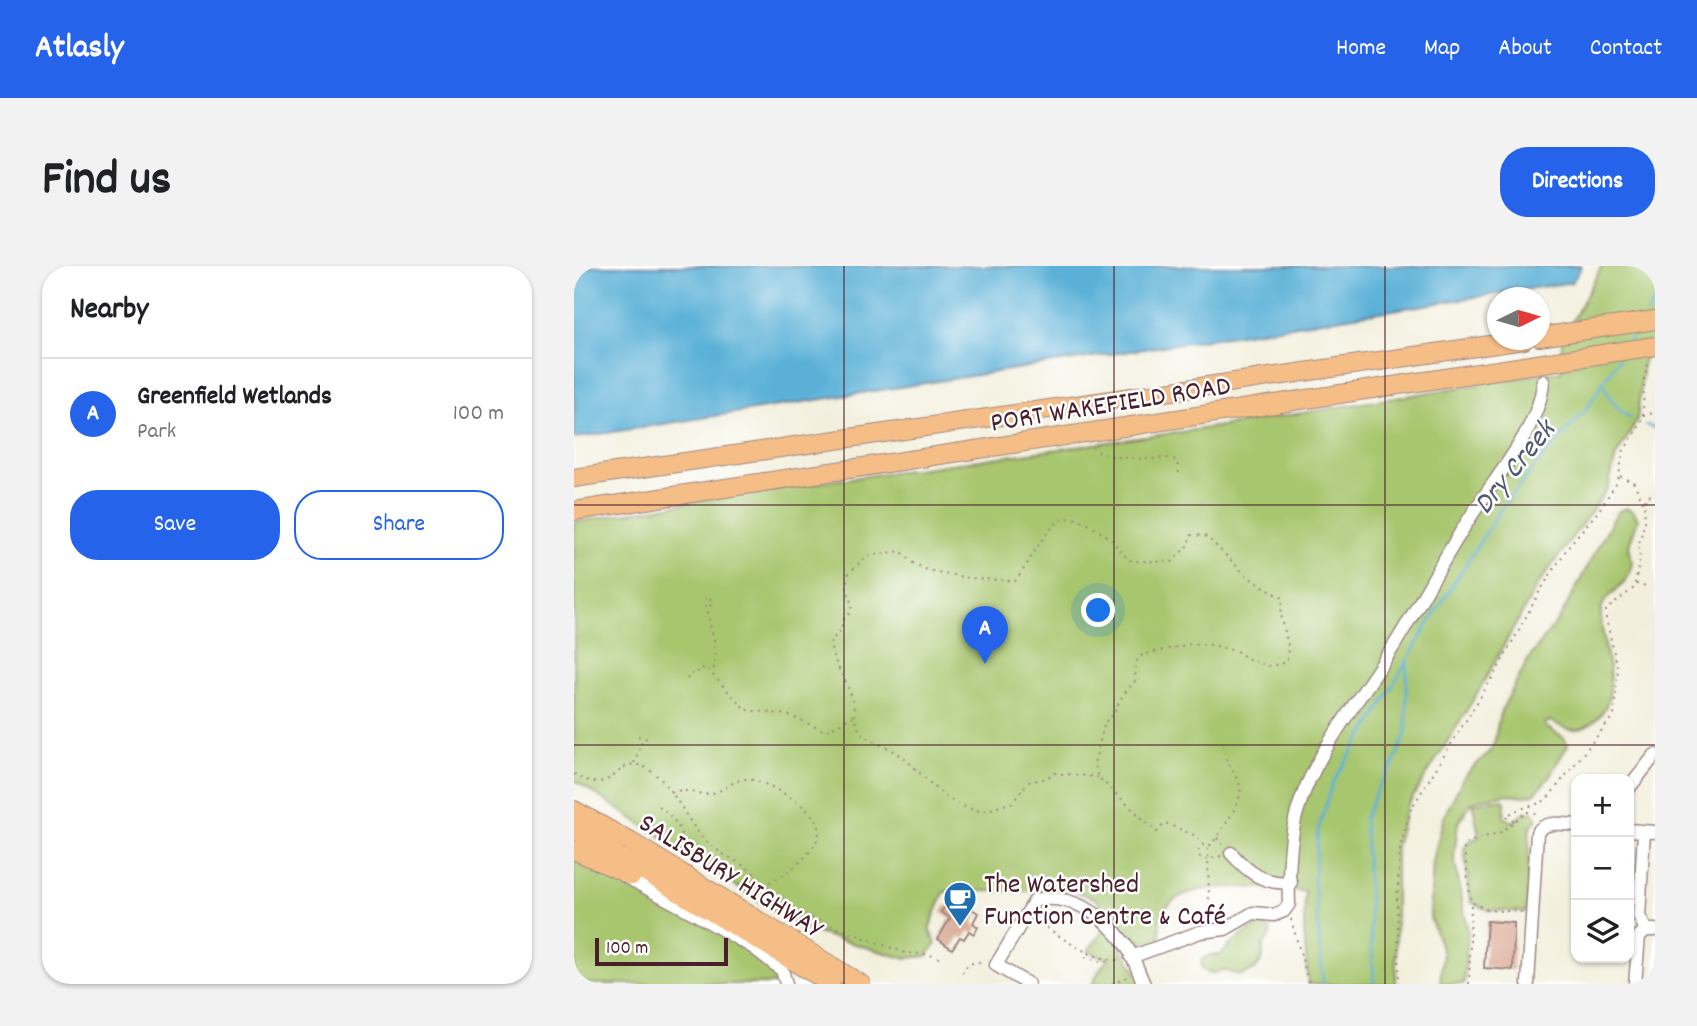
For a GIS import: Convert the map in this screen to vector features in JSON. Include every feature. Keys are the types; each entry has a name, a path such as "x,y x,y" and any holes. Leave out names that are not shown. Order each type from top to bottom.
{"highway":[{"path":"1550,335 1655,320"},
{"name":"PORT WAKEFIELD ROAD","path":"574,478 1487,345"},
{"name":"PORT WAKEFIELD ROAD","path":"574,511 1550,362 1653,350"},
{"path":"574,800 631,842"},
{"name":"SALISBURY HIGHWAY","path":"574,810 671,867 710,902 831,984"},
{"name":"SALISBURY HIGHWAY","path":"574,829 861,984"},
{"path":"574,850 710,902"}],"street":[{"path":"1131,957 1146,954 1200,932 1225,929 1253,914 1274,915 1284,911 1289,904 1293,832 1297,811 1310,779 1396,642 1451,545 1514,452 1539,404 1543,381"},
{"path":"1634,782 1655,755"},
{"path":"1528,984 1537,833 1544,826 1571,825"},
{"path":"1635,984 1638,939 1651,930 1639,916 1649,832"},
{"path":"574,850 754,948 782,970 786,984"},
{"path":"1231,853 1251,874 1268,880 1291,882"},
{"path":"1028,984 996,965 1035,900 1060,898 1087,908 1107,925 1125,944 1144,984"}],"path":[{"path":"1399,984 1397,901 1400,849 1411,809 1496,672 1540,590 1570,544 1597,513 1619,476 1623,452 1640,425 1643,415 1644,379 1653,350"},
{"path":"1643,415 1655,413"},
{"path":"1092,447 1099,453 1116,456 1145,459 1170,457 1177,461 1179,475"},
{"path":"1619,476 1634,483 1644,504"},
{"path":"1514,821 1506,817 1517,809 1540,804 1547,799 1614,715 1618,669 1606,610 1626,596 1635,583 1640,561 1639,544 1645,521 1644,504 1646,498 1655,492"},
{"path":"1098,777 1095,758 1105,722 1112,716 1123,695 1135,681 1136,662 1142,655 1190,644 1213,645 1239,652 1246,658 1268,666 1281,664 1287,659 1288,646 1280,614 1283,598 1254,582 1205,536 1190,535 1189,544 1172,562 1150,563 1126,559 1113,541 1081,520 1071,517 1059,521 1045,534 1015,581 937,573 919,567 901,551 894,550 867,556 849,573 846,585 852,606 841,629 830,643 837,668 849,687 859,730 877,745 899,755 947,799 972,810 984,811 1012,803 1032,780 1047,778 1053,773 1098,777 1157,832 1165,823 1194,835 1205,845 1209,853 1209,897 1213,912 1200,932"},
{"path":"1635,583 1648,586"},
{"path":"708,613 714,640 714,674"},
{"path":"687,679 690,674 696,674 703,668 714,674 746,710 788,715 825,731 855,716"},
{"path":"638,736 650,740"},
{"path":"633,765 643,738"},
{"path":"1217,838 1231,853 1209,859 1199,854 1201,846 1211,845 1217,838 1240,797 1240,784 1232,774 1223,750 1224,745"},
{"path":"574,774 596,784 611,778 623,766 633,765 654,773 706,842 727,854 765,884 780,906 905,953 927,954 939,958"},
{"path":"670,792 687,790 713,793 730,783 751,779 793,798 809,813 818,824 819,835 815,845 786,874 765,884"},
{"path":"659,806 675,822 683,838 681,850 671,867"},
{"path":"1469,984 1471,902 1465,845 1501,832 1526,813 1534,812 1544,826"},
{"path":"1471,902 1488,910 1532,913"},
{"path":"1026,914 1093,955 1116,960"},
{"path":"1274,915 1292,919 1309,984"},
{"path":"1085,957 1101,962 1131,957"},
{"path":"962,973 968,964 983,960 996,965"},
{"path":"1112,984 1131,976"}],"green space":[{"path":"1602,266 1655,266 1655,337 1643,361 1637,421 1616,456 1608,488 1537,586 1478,692 1406,808 1396,847 1396,984 1308,984 1304,930 1305,891 1270,888 1226,887 1186,894 1171,903 1161,916 1160,938 1145,942 1127,941 1122,929 1096,899 1075,891 944,892 929,929 936,944 927,956 896,956 800,928 574,780 574,522 752,492 1209,428 1561,371 1562,340"},
{"path":"1626,508 1634,512 1638,519 1629,545 1632,562 1630,572 1601,608 1609,669 1609,698 1603,712 1581,729 1561,727 1551,721 1545,723 1546,727 1564,738 1568,745 1547,780 1534,794 1506,794 1478,800 1471,803 1458,823 1454,857 1468,932 1464,984 1440,984 1443,953 1430,917 1433,861 1444,816 1464,777 1494,744 1500,713 1529,658 1561,616 1613,519 1619,511"},
{"path":"1502,799 1505,802 1504,817 1513,822 1526,812 1534,812 1537,819 1530,827 1526,912 1488,910 1471,902 1464,849 1468,842 1479,837 1473,804"},
{"path":"574,854 693,915 775,968 781,984 574,984"},
{"path":"1107,925 1144,984 1092,984 1102,966 1109,960 1088,951"},
{"path":"1263,925 1270,929 1270,934 1263,944 1263,958 1255,970 1240,975 1221,970 1216,973 1208,972 1201,967 1202,959 1210,955 1221,955 1240,937"}],"water":[{"path":"574,266 1582,266 1572,282 1540,287 1487,287 1487,295 574,438"}],"building":[{"name":"The Watershed Function Centre & Café","path":"946,905 958,913 966,905 978,913 973,923 978,927 974,934 969,931 964,939 960,937 952,949 938,939 950,918 941,912"},
{"path":"1487,921 1514,923 1513,970 1484,968"}],"waterway":[{"name":"Dry Creek","path":"1647,314 1655,300"},
{"name":"Dry Creek","path":"1628,343 1636,331"},
{"name":"Dry Creek","path":"1323,984 1314,879 1318,830 1333,782 1500,510 1586,409 1619,358"},
{"path":"1603,383 1614,403 1631,418"},
{"path":"1646,425 1655,428"},
{"name":"Dry Creek","path":"1374,984 1364,819 1378,788 1392,767 1406,733 1407,662"}],"place":[{"name":"Greenfield Wetlands","path":"985,664"},
{"name":"The Watershed Function Centre & Café","path":"960,928"}]}
